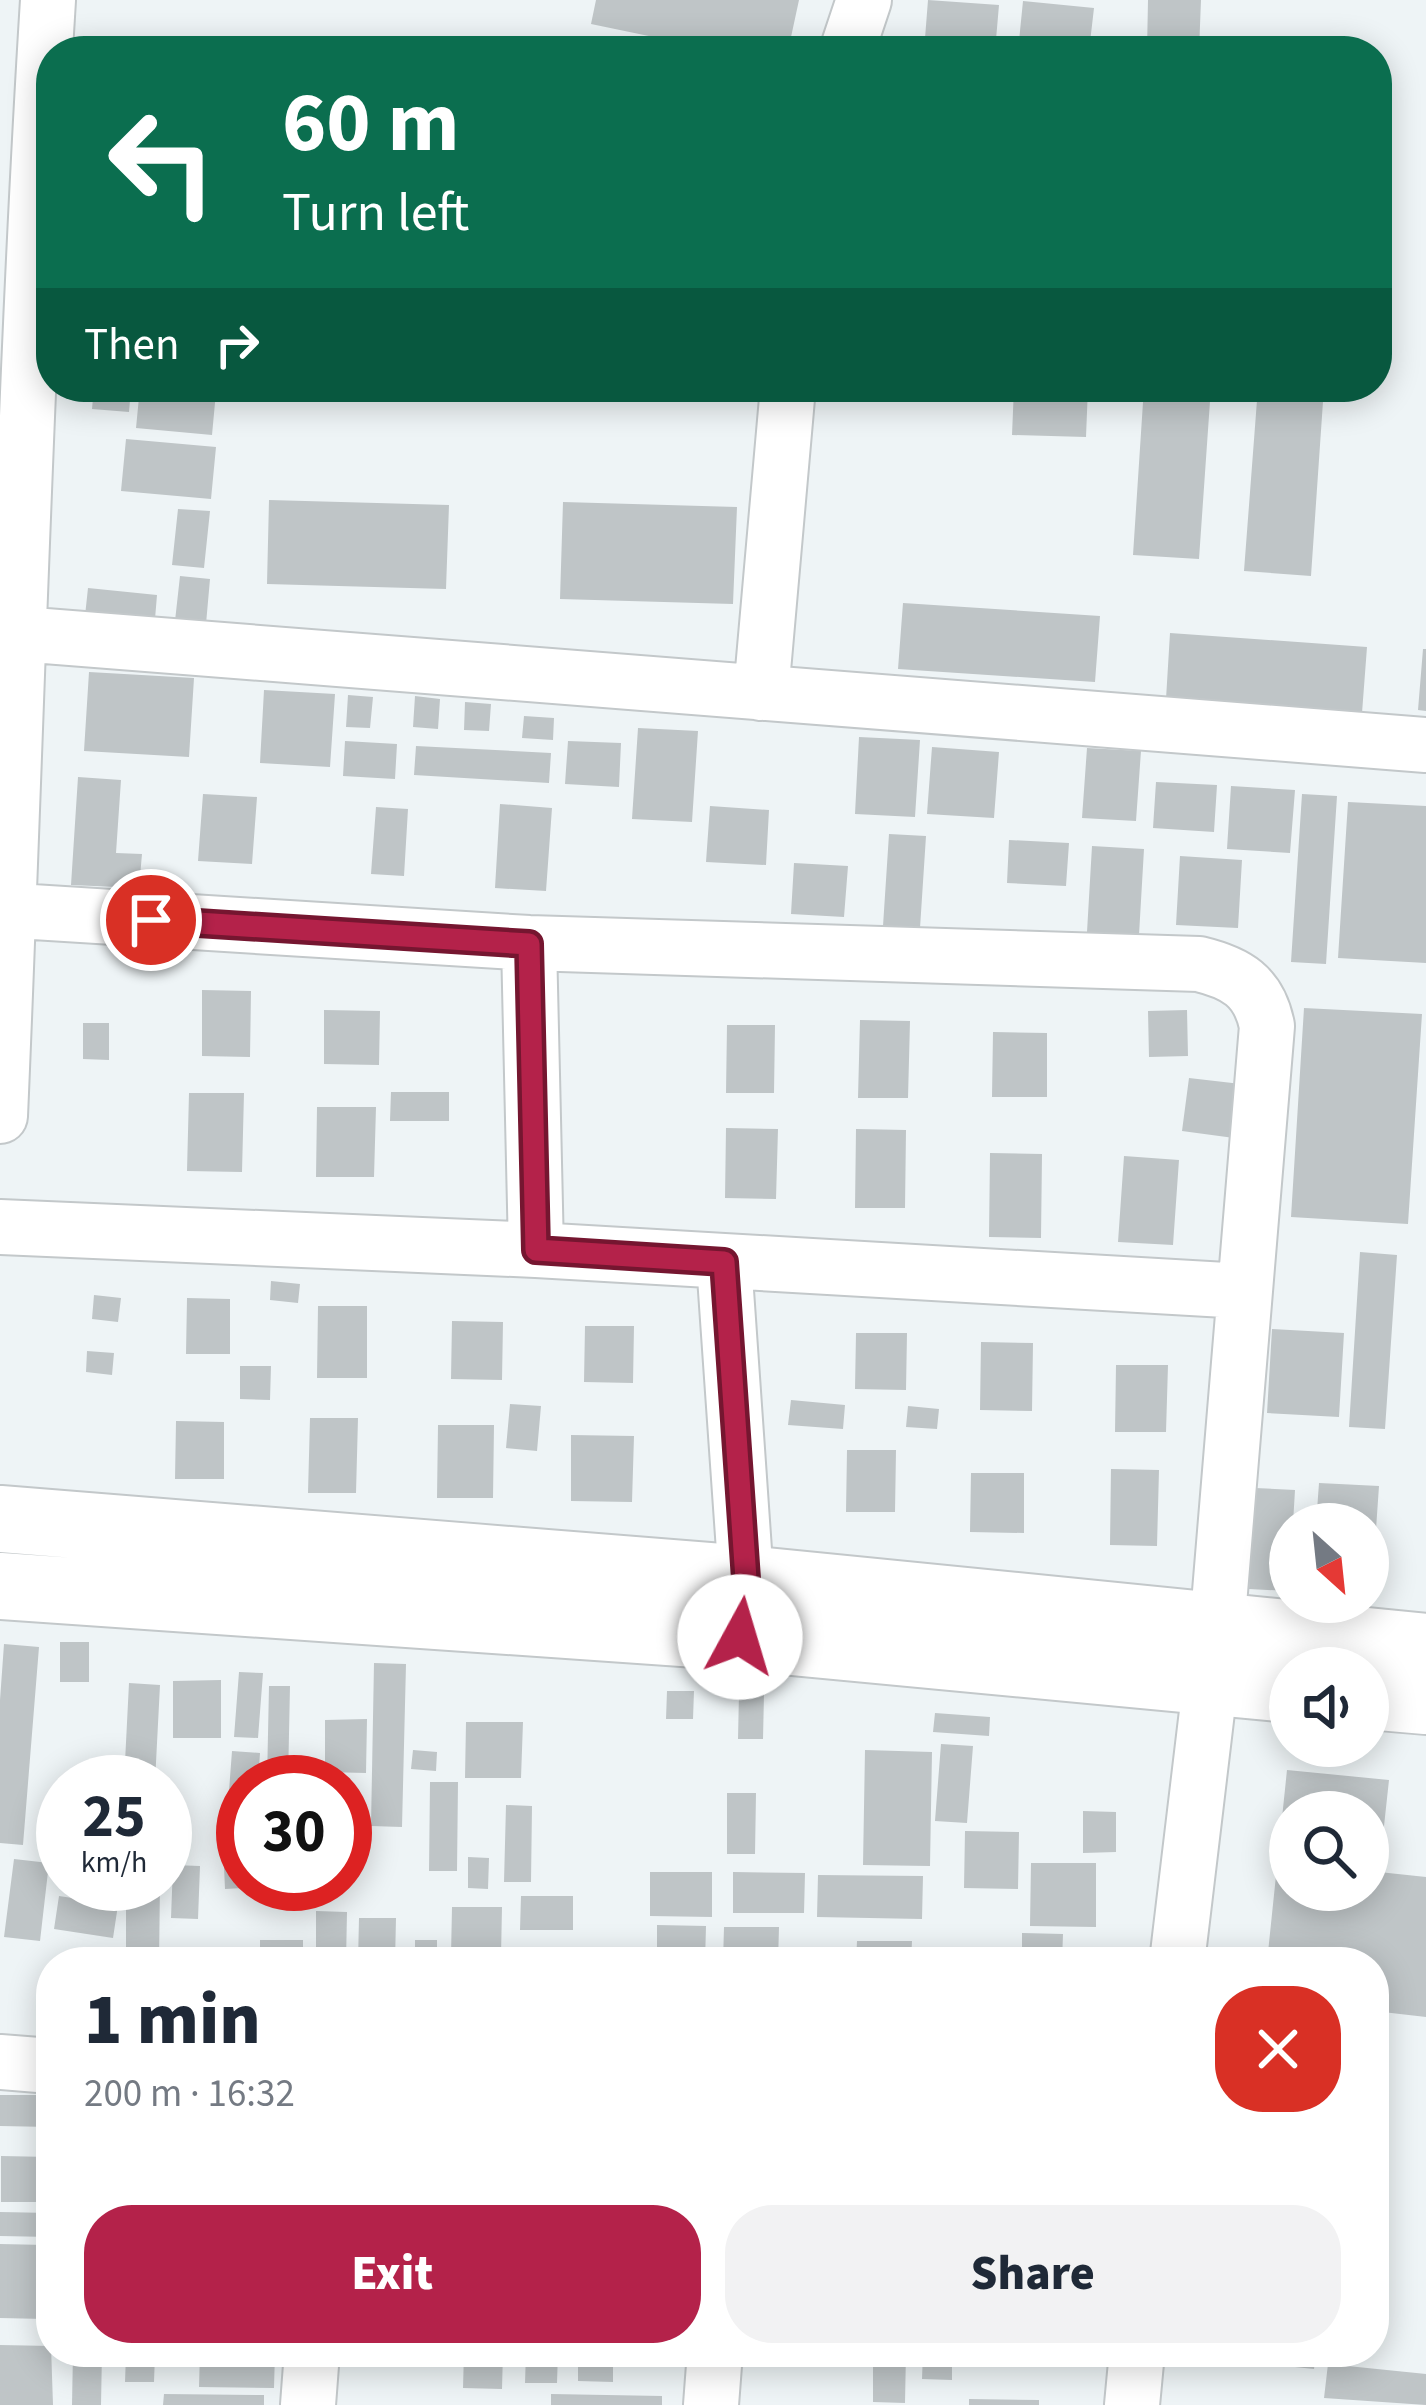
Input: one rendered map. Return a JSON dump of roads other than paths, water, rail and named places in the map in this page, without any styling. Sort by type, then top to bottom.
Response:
[{"type":"street","points":[[45,36],[47,0]]},
{"type":"street","points":[[852,36],[864,0]]},
{"type":"street","points":[[0,1116],[4,910],[20,634],[36,182]]},
{"type":"street","points":[[761,693],[787,402]]},
{"type":"street","points":[[20,634],[1426,746]]},
{"type":"street","points":[[4,910],[529,944],[1198,964],[1231,972],[1252,988],[1267,1026],[1214,1654],[1179,1947]]},
{"type":"street","points":[[529,944],[536,1250]]},
{"type":"street","points":[[0,1227],[536,1250],[1243,1291]]},
{"type":"street","points":[[724,1262],[743,1608]]},
{"type":"street","points":[[0,1519],[743,1608],[1214,1654],[1426,1646]]},
{"type":"street","points":[[0,1586],[743,1608]]},
{"type":"street","points":[[1214,1654],[1269,1679]]},
{"type":"street","points":[[1389,1698],[1426,1701]]},
{"type":"street","points":[[0,2062],[36,2065]]},
{"type":"street","points":[[308,2405],[311,2367]]},
{"type":"street","points":[[711,2405],[714,2367]]},
{"type":"street","points":[[1132,2405],[1136,2367]]}]
